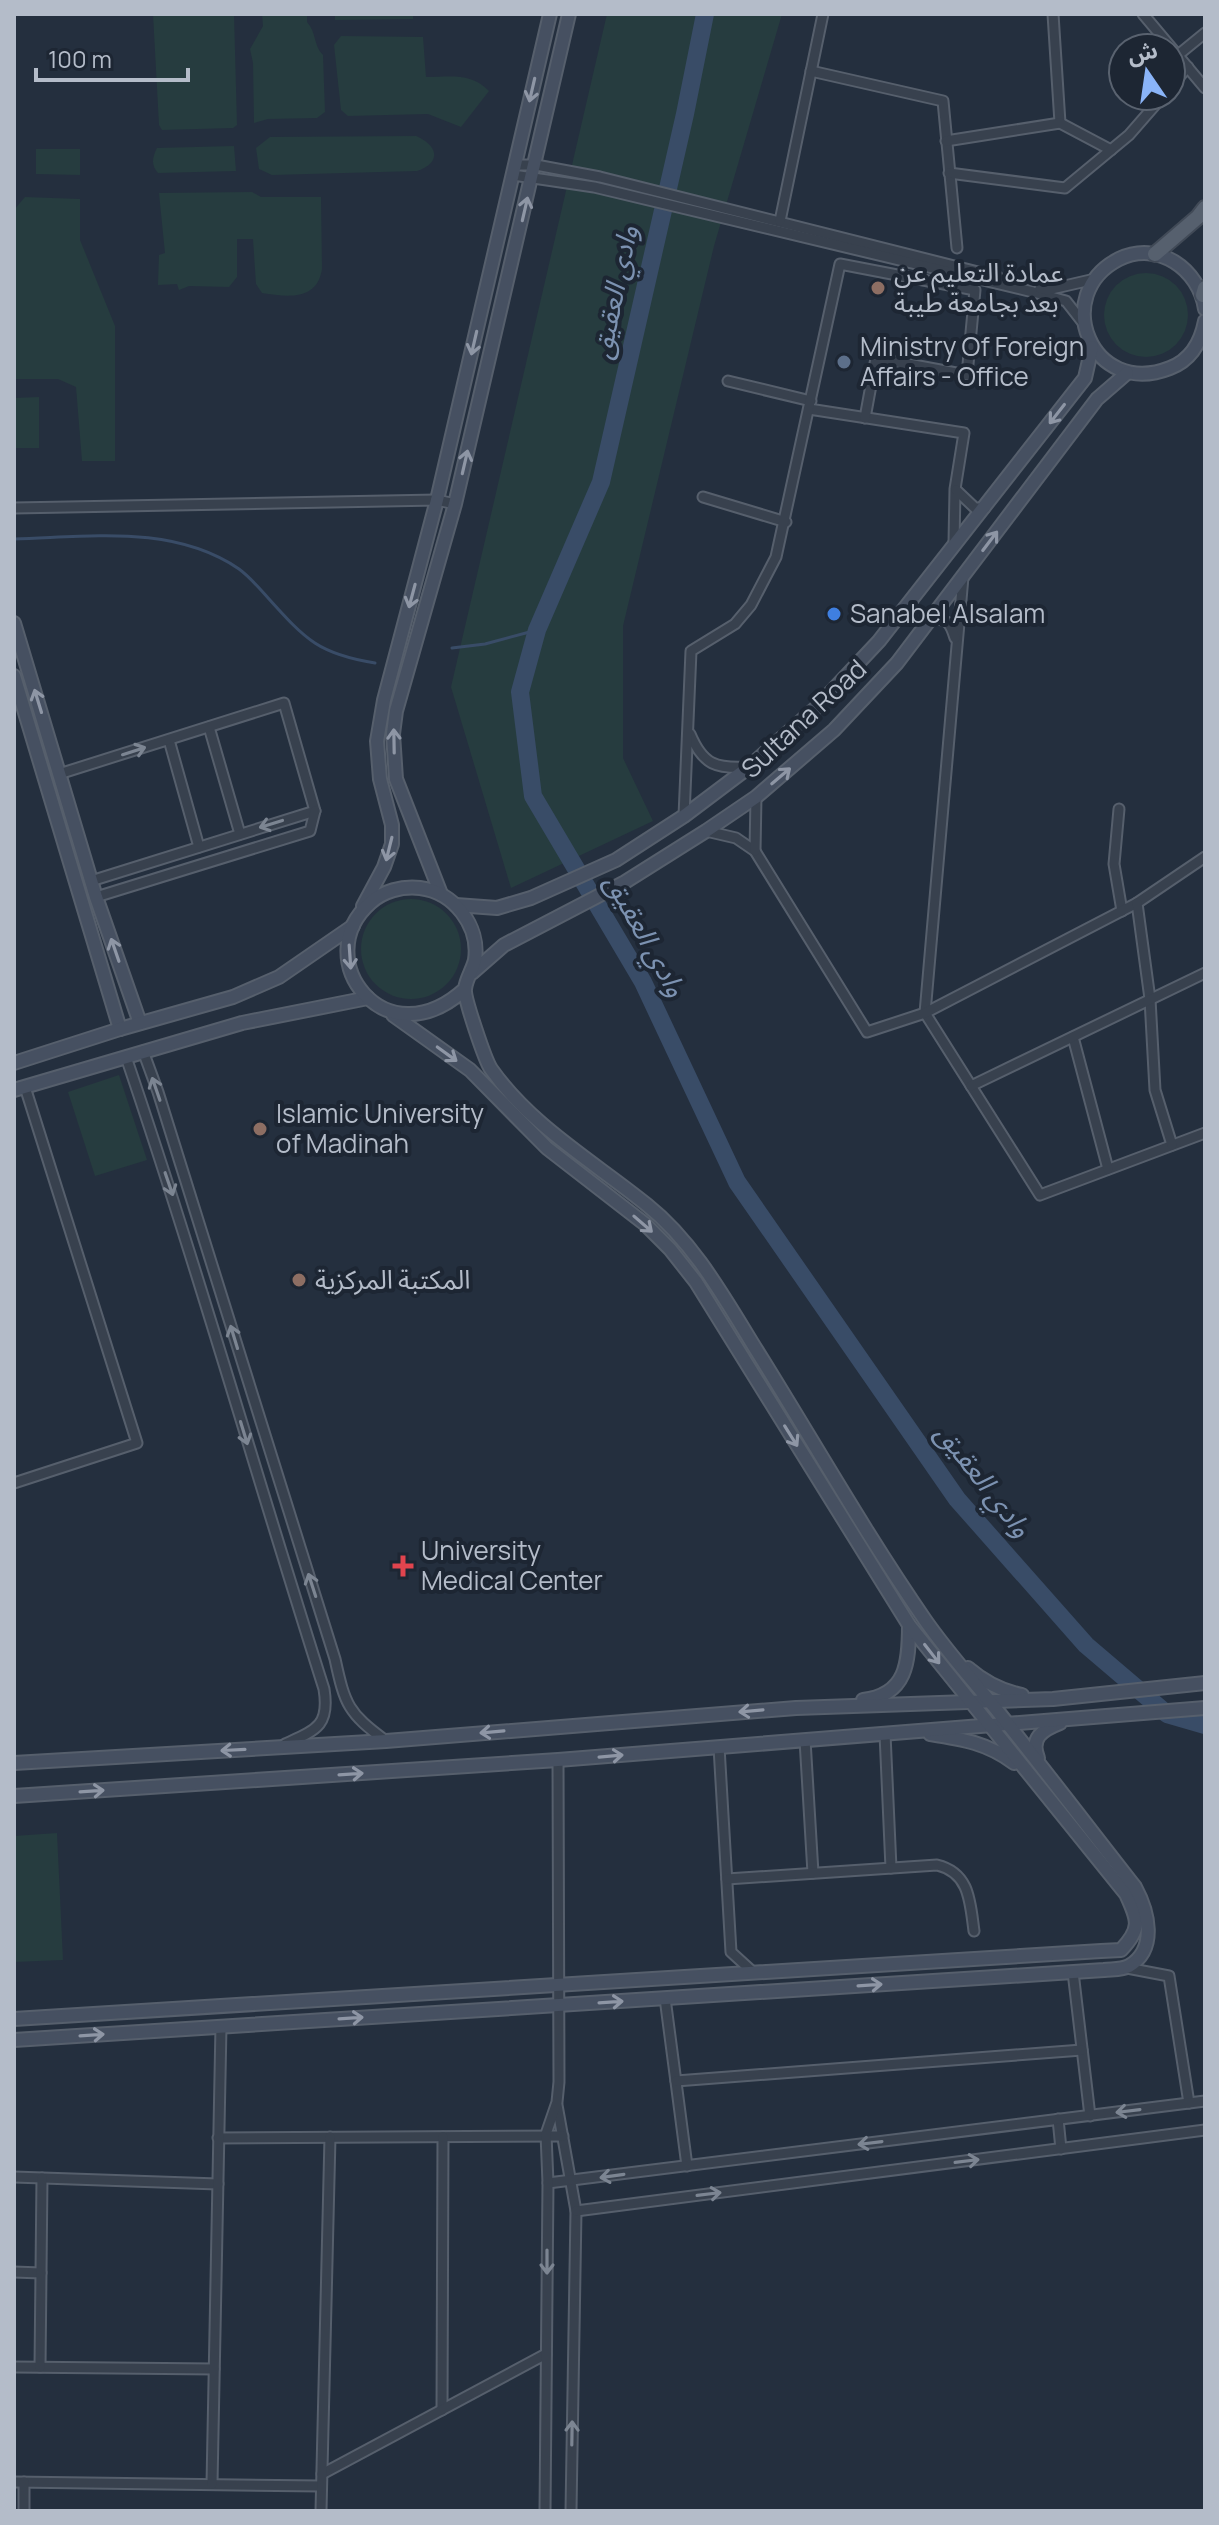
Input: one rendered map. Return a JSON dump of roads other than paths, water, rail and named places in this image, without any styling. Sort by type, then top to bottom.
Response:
[{"type":"main road","points":[[14,1063],[233,997],[279,977],[355,921],[371,902],[386,893],[404,888],[423,888],[441,894],[456,905],[467,919],[474,937],[476,955],[465,989],[432,1012],[412,1015],[393,1013],[368,998],[351,974],[347,954],[355,921],[384,867],[392,844],[392,825],[380,779],[377,741],[384,700],[437,500],[550,14]]},
{"type":"main road","points":[[441,894],[396,779],[393,734],[396,711],[455,504],[569,14]]},
{"type":"main road","points":[[1155,254],[1205,208]]},
{"type":"main road","points":[[1204,297],[1192,276],[1176,262],[1155,254],[1138,254],[1121,258],[1107,266],[1095,279],[1085,301],[1084,325],[1092,347],[1106,362],[1127,373],[1152,375],[1180,364],[1193,352],[1202,336],[1205,321]]},
{"type":"main road","name":"Sultana Road","points":[[456,905],[497,908],[531,898],[616,860],[684,816],[749,767],[817,707],[879,641],[1085,378],[1092,347]]},
{"type":"main road","name":"Sultana Road","points":[[472,973],[504,945],[625,882],[706,831],[756,797],[834,730],[897,663],[1097,399],[1127,373]]},
{"type":"main road","points":[[14,623],[96,897],[140,1023]]},
{"type":"main road","points":[[14,676],[120,1029]]},
{"type":"main road","points":[[14,2019],[1121,1950],[1135,1936],[1136,1917],[1126,1894],[1040,1776],[1006,1722],[924,1618],[709,1274],[655,1212],[553,1134],[490,1068],[481,1049],[465,989]]},
{"type":"main road","points":[[20,1088],[256,1020],[368,998]]},
{"type":"main road","points":[[14,2040],[1127,1968],[1143,1954],[1148,1939],[1143,1902],[1135,1887],[1040,1776],[986,1724],[909,1625],[696,1282],[670,1249],[645,1224],[547,1148],[470,1070],[384,1008]]},
{"type":"main road","points":[[82,1042],[89,1068]]},
{"type":"main road","points":[[14,1763],[386,1741],[796,1708],[872,1699],[885,1694],[903,1676],[909,1651],[909,1625]]},
{"type":"main road","points":[[943,1644],[991,1684],[1008,1692],[1053,1699]]},
{"type":"main road","points":[[796,1708],[1053,1699],[1205,1683]]},
{"type":"main road","points":[[14,1796],[558,1760],[1205,1708]]},
{"type":"main road","points":[[1040,1776],[1035,1741],[1043,1730],[1066,1720]]},
{"type":"main road","points":[[912,1731],[989,1747],[1040,1776]]},
{"type":"street","points":[[780,221],[823,14]]},
{"type":"street","points":[[1053,14],[1060,123]]},
{"type":"street","points":[[1143,14],[1158,32]]},
{"type":"street","points":[[1187,48],[1205,33]]},
{"type":"street","points":[[1188,67],[1205,88]]},
{"type":"street","points":[[811,71],[943,101],[957,248]]},
{"type":"street","points":[[949,173],[1065,188],[1129,135],[1149,112]]},
{"type":"street","points":[[946,141],[1060,123],[1111,150]]},
{"type":"street","points":[[514,170],[600,177],[744,218],[1066,301],[1084,325]]},
{"type":"street","points":[[534,171],[594,187],[744,218],[780,221],[1047,290],[1095,279]]},
{"type":"street","points":[[684,816],[691,651],[735,624],[751,605],[776,557],[840,264],[975,290],[967,375],[876,358],[865,418]]},
{"type":"street","points":[[728,381],[865,418],[964,433],[955,489],[954,545]]},
{"type":"street","points":[[955,489],[963,500],[975,508],[985,508]]},
{"type":"street","points":[[703,497],[786,522]]},
{"type":"street","points":[[14,508],[437,500],[455,504]]},
{"type":"street","points":[[963,577],[925,1013],[1040,1195],[1205,1133]]},
{"type":"street","points":[[931,619],[945,619],[951,623],[957,642]]},
{"type":"street","points":[[59,774],[284,703],[315,811],[310,831],[96,897]]},
{"type":"street","points":[[209,727],[240,834]]},
{"type":"street","points":[[688,729],[703,758],[714,765],[749,767]]},
{"type":"street","points":[[169,740],[199,847]]},
{"type":"street","points":[[755,851],[756,797]]},
{"type":"street","points":[[1119,809],[1114,864],[1122,911]]},
{"type":"street","points":[[91,881],[315,811]]},
{"type":"street","points":[[706,831],[736,838],[755,851],[867,1032],[925,1013],[1137,903],[1205,857]]},
{"type":"street","points":[[1137,903],[1150,999],[1155,1090],[1172,1145]]},
{"type":"street","points":[[971,1086],[1205,973]]},
{"type":"street","points":[[1073,1037],[1108,1169]]},
{"type":"street","points":[[143,1051],[350,1710],[386,1741]]},
{"type":"street","points":[[126,1057],[181,1217],[327,1708],[321,1724],[278,1747]]},
{"type":"street","points":[[14,1483],[137,1443],[20,1088]]},
{"type":"street","points":[[316,1663],[335,1659]]},
{"type":"street","points":[[885,1734],[891,1868]]},
{"type":"street","points":[[805,1740],[813,1873]]},
{"type":"street","points":[[719,1747],[731,1952],[754,1973]]},
{"type":"street","points":[[545,2511],[546,2134],[557,2102],[559,2082],[558,1760]]},
{"type":"street","points":[[727,1879],[937,1865],[949,1867],[959,1874],[966,1885],[974,1931]]},
{"type":"street","points":[[1127,1968],[1169,1976],[1189,2103]]},
{"type":"street","points":[[1073,1972],[1090,2116]]},
{"type":"street","points":[[665,1998],[687,2166]]},
{"type":"street","points":[[212,2484],[221,2026]]},
{"type":"street","points":[[676,2081],[1082,2050]]},
{"type":"street","points":[[548,2183],[1205,2101]]},
{"type":"street","points":[[557,2102],[576,2211],[571,2511]]},
{"type":"street","points":[[1058,2119],[1061,2149]]},
{"type":"street","points":[[576,2211],[1205,2130]]},
{"type":"street","points":[[218,2138],[563,2136]]},
{"type":"street","points":[[321,2511],[330,2137]]},
{"type":"street","points":[[442,2410],[443,2137]]},
{"type":"street","points":[[14,2177],[218,2184]]},
{"type":"street","points":[[40,2367],[42,2178]]},
{"type":"street","points":[[14,2272],[41,2273]]},
{"type":"street","points":[[322,2474],[546,2354]]},
{"type":"street","points":[[14,2367],[214,2369]]},
{"type":"street","points":[[24,2511],[19,2482],[321,2486]]},
{"type":"waterway","name":"وادي العقيق","points":[[705,14],[601,482],[537,630],[520,692],[533,796],[643,982],[737,1182],[957,1499],[1086,1645],[1167,1714],[1205,1725]]},
{"type":"waterway","points":[[14,539],[130,536],[187,545],[239,569],[293,625],[315,643],[340,655],[375,663]]},
{"type":"waterway","points":[[452,648],[485,644],[537,630]]},
{"type":"place","name":"عمادة التعليم عن بعد بجامعة طيبة","points":[[878,288]]},
{"type":"place","name":"Ministry Of Foreign Affairs - Office","points":[[844,362]]},
{"type":"place","name":"Sanabel Alsalam","points":[[834,614]]},
{"type":"place","name":"Islamic University of Madinah","points":[[260,1129]]},
{"type":"place","name":"المكتبة المركزية","points":[[299,1280]]},
{"type":"place","name":"University Medical Center","points":[[403,1566]]}]
